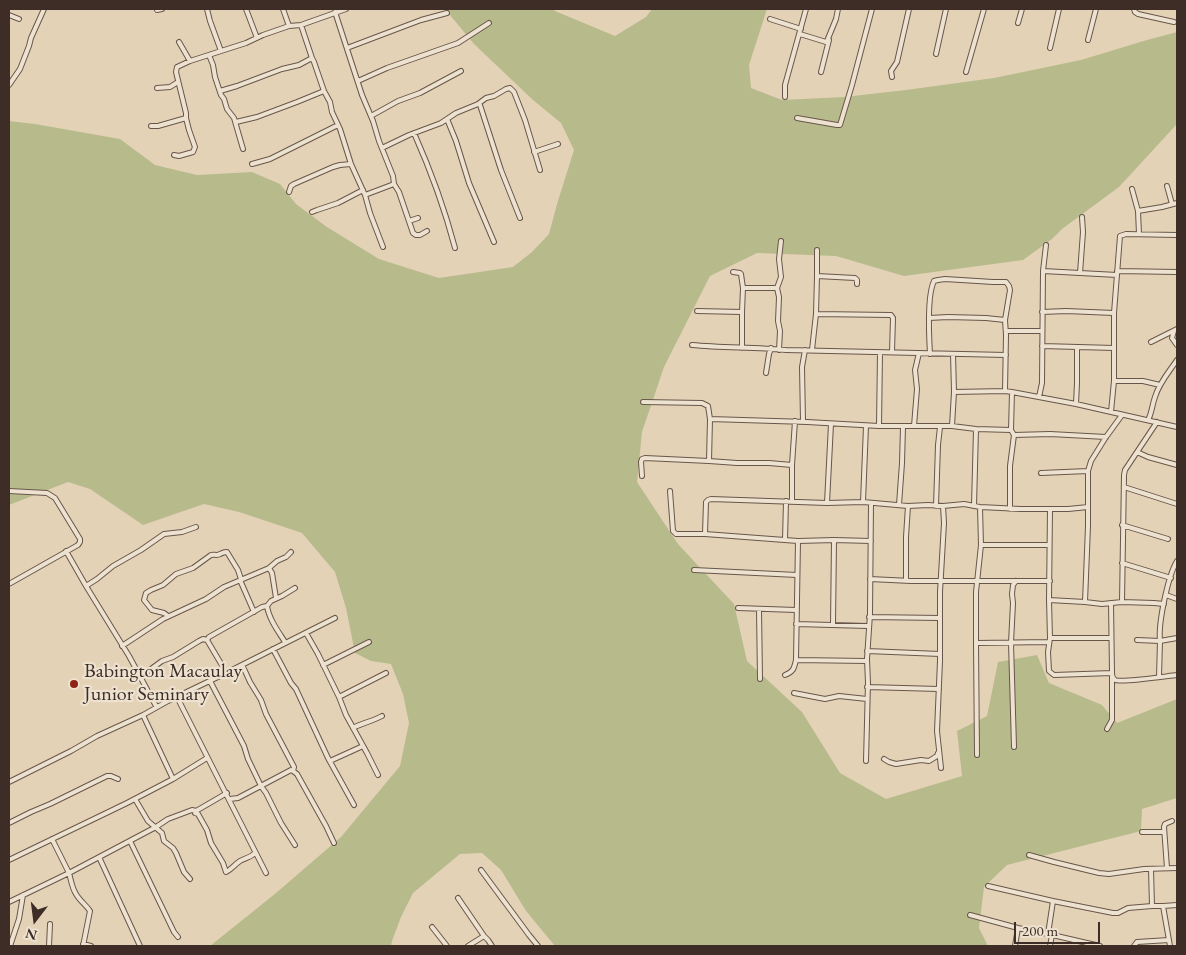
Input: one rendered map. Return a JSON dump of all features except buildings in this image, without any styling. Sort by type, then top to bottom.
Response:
[{"type":"street","points":[[9,85],[20,69],[44,9]]},
{"type":"street","points":[[207,9],[221,51]]},
{"type":"street","points":[[246,9],[257,38]]},
{"type":"street","points":[[284,9],[290,26]]},
{"type":"street","points":[[174,155],[181,156],[193,152],[195,149],[188,130],[176,68],[181,64],[290,26],[301,25],[346,9]]},
{"type":"street","points":[[785,97],[786,85],[806,9]]},
{"type":"street","points":[[821,72],[838,9]]},
{"type":"street","points":[[797,118],[840,125],[872,9]]},
{"type":"street","points":[[892,77],[891,71],[896,62],[909,9]]},
{"type":"street","points":[[936,54],[946,9]]},
{"type":"street","points":[[966,72],[984,9]]},
{"type":"street","points":[[1018,22],[1022,9]]},
{"type":"street","points":[[1050,48],[1059,9]]},
{"type":"street","points":[[1088,40],[1096,9]]},
{"type":"street","points":[[1134,9],[1138,14],[1174,22]]},
{"type":"street","points":[[334,12],[362,95],[414,235],[427,231]]},
{"type":"street","points":[[347,48],[421,20],[447,13]]},
{"type":"street","points":[[9,15],[18,19]]},
{"type":"street","points":[[770,19],[826,42],[830,37]]},
{"type":"street","points":[[358,81],[403,60],[458,43],[489,23]]},
{"type":"street","points":[[301,25],[383,248]]},
{"type":"street","points":[[179,42],[190,61]]},
{"type":"street","points":[[209,55],[214,65],[215,77],[221,95],[224,98],[227,109],[236,122],[243,149]]},
{"type":"street","points":[[220,91],[282,69],[299,65],[312,58]]},
{"type":"street","points":[[371,116],[398,101],[420,93],[461,72]]},
{"type":"street","points":[[157,88],[170,87],[178,82]]},
{"type":"street","points":[[382,148],[441,123],[508,88],[512,89],[525,120],[540,170]]},
{"type":"street","points":[[236,122],[324,91]]},
{"type":"street","points":[[478,104],[520,218]]},
{"type":"street","points":[[151,126],[158,126],[186,118]]},
{"type":"street","points":[[447,119],[469,183],[494,242]]},
{"type":"street","points":[[252,164],[270,159],[338,125]]},
{"type":"street","points":[[414,133],[424,155],[455,248]]},
{"type":"street","points":[[534,152],[558,144]]},
{"type":"street","points":[[289,192],[294,184],[332,167],[351,164]]},
{"type":"street","points":[[365,195],[394,184]]},
{"type":"street","points":[[1167,186],[1172,204]]},
{"type":"street","points":[[1132,189],[1138,211],[1139,234]]},
{"type":"street","points":[[312,212],[338,203],[363,190]]},
{"type":"street","points":[[1138,211],[1162,208],[1177,203]]},
{"type":"street","points":[[1080,273],[1083,232],[1082,217]]},
{"type":"street","points":[[409,221],[418,218]]},
{"type":"street","points":[[1111,412],[1114,381],[1114,313],[1120,236],[1126,234],[1177,235]]},
{"type":"street","points":[[780,350],[779,297],[777,288],[780,277],[779,258],[781,241]]},
{"type":"street","points":[[1040,397],[1042,383],[1043,271],[1046,245]]},
{"type":"street","points":[[812,350],[816,314],[817,250]]},
{"type":"street","points":[[1043,271],[1080,273],[1177,272]]},
{"type":"street","points":[[733,272],[741,274],[743,288],[742,348]]},
{"type":"street","points":[[816,276],[857,278],[857,284]]},
{"type":"street","points":[[930,354],[930,292],[934,281],[966,280],[1003,281],[1008,283],[1009,297],[1005,320],[1005,391]]},
{"type":"street","points":[[743,288],[777,288]]},
{"type":"street","points":[[697,311],[742,312]]},
{"type":"street","points":[[1042,312],[1114,313]]},
{"type":"street","points":[[816,314],[891,314],[894,318],[892,352]]},
{"type":"street","points":[[929,318],[1005,320]]},
{"type":"street","points":[[1151,342],[1176,330]]},
{"type":"street","points":[[1176,330],[1172,338],[1177,345]]},
{"type":"street","points":[[1006,331],[1042,331]]},
{"type":"street","points":[[692,345],[780,350],[1006,355]]},
{"type":"street","points":[[1042,346],[1114,348]]},
{"type":"street","points":[[766,373],[768,354],[771,348]]},
{"type":"street","points":[[1076,404],[1078,383],[1077,348]]},
{"type":"street","points":[[803,422],[802,375],[805,350]]},
{"type":"street","points":[[880,353],[880,426]]},
{"type":"street","points":[[914,426],[917,388],[915,370],[919,353]]},
{"type":"street","points":[[952,426],[954,392],[953,354]]},
{"type":"street","points":[[1148,420],[1160,385],[1177,360]]},
{"type":"street","points":[[1114,381],[1143,381],[1160,385]]},
{"type":"street","points":[[954,392],[1012,392],[1177,426]]},
{"type":"street","points":[[1010,509],[1012,392]]},
{"type":"street","points":[[643,402],[702,403],[708,406],[710,419],[709,460]]},
{"type":"street","points":[[1085,602],[1088,471],[1091,461],[1122,415]]},
{"type":"street","points":[[710,419],[795,421],[866,426],[952,426],[1012,432],[1106,437]]},
{"type":"street","points":[[792,502],[795,421]]},
{"type":"street","points":[[1122,602],[1124,475],[1125,470],[1157,422]]},
{"type":"street","points":[[827,503],[831,424]]},
{"type":"street","points":[[864,502],[866,426]]},
{"type":"street","points":[[899,505],[903,427]]},
{"type":"street","points":[[936,506],[940,427]]},
{"type":"street","points":[[974,506],[976,429]]},
{"type":"street","points":[[1137,452],[1177,465]]},
{"type":"street","points":[[642,476],[641,462],[645,458],[792,465]]},
{"type":"street","points":[[1040,473],[1088,471]]},
{"type":"street","points":[[1124,486],[1177,504]]},
{"type":"street","points":[[9,491],[47,493],[55,498],[80,539],[78,545],[9,584]]},
{"type":"street","points":[[670,491],[673,531],[676,534],[705,534],[785,540],[871,541]]},
{"type":"street","points":[[705,534],[706,502],[708,500],[864,502],[908,506],[964,504],[1010,509],[1088,507]]},
{"type":"street","points":[[785,540],[786,502]]},
{"type":"street","points":[[866,761],[871,503]]},
{"type":"street","points":[[906,580],[908,506]]},
{"type":"street","points":[[941,768],[937,731],[943,506]]},
{"type":"street","points":[[977,755],[976,619],[977,581],[981,545],[980,507]]},
{"type":"street","points":[[1050,509],[1049,671],[1054,675],[1112,675]]},
{"type":"street","points":[[1122,525],[1168,539]]},
{"type":"street","points":[[86,586],[113,566],[164,534],[182,532],[196,527]]},
{"type":"street","points":[[785,675],[793,671],[796,660],[798,540]]},
{"type":"street","points":[[833,625],[834,540]]},
{"type":"street","points":[[981,545],[1049,545]]},
{"type":"street","points":[[66,551],[156,706]]},
{"type":"street","points":[[168,616],[152,610],[144,600],[146,593],[163,585],[176,574],[193,568],[211,555],[218,555],[224,552],[227,552],[238,570],[254,612]]},
{"type":"street","points":[[122,646],[168,616],[206,599],[224,587],[269,568],[292,552]]},
{"type":"street","points":[[1159,677],[1159,635],[1166,595],[1177,561]]},
{"type":"street","points":[[1122,563],[1171,578]]},
{"type":"street","points":[[269,568],[272,574],[276,598]]},
{"type":"street","points":[[694,570],[797,575]]},
{"type":"street","points":[[870,579],[1050,581]]},
{"type":"street","points":[[1014,747],[1011,642],[1012,589],[1016,581]]},
{"type":"street","points":[[140,677],[162,661],[199,641],[207,640],[209,637],[267,606],[271,601],[295,588]]},
{"type":"street","points":[[1166,595],[1177,599]]},
{"type":"street","points":[[1049,600],[1102,604],[1122,602],[1164,604]]},
{"type":"street","points":[[1107,729],[1112,720],[1112,603]]},
{"type":"street","points":[[267,606],[285,642]]},
{"type":"street","points":[[738,608],[796,610]]},
{"type":"street","points":[[759,609],[760,679]]},
{"type":"street","points":[[869,617],[940,618]]},
{"type":"street","points":[[9,782],[97,736],[143,715],[156,706],[225,674],[335,618]]},
{"type":"street","points":[[796,624],[868,626]]},
{"type":"street","points":[[306,633],[378,776]]},
{"type":"street","points":[[976,643],[1111,638]]},
{"type":"street","points":[[1136,640],[1160,641],[1177,638]]},
{"type":"street","points":[[207,640],[224,667],[225,674]]},
{"type":"street","points":[[323,665],[369,642]]},
{"type":"street","points":[[273,649],[296,689],[330,761],[354,805]]},
{"type":"street","points":[[867,652],[940,654]]},
{"type":"street","points":[[796,660],[867,661]]},
{"type":"street","points":[[242,665],[294,767],[294,771],[334,843]]},
{"type":"street","points":[[339,697],[386,673]]},
{"type":"street","points":[[1112,675],[1116,680],[1177,675]]},
{"type":"street","points":[[210,681],[244,746],[261,786],[294,845]]},
{"type":"street","points":[[867,687],[939,689]]},
{"type":"street","points":[[794,693],[825,699],[839,696],[867,698]]},
{"type":"street","points":[[177,697],[266,873]]},
{"type":"street","points":[[143,715],[172,779]]},
{"type":"street","points":[[353,728],[382,716]]},
{"type":"street","points":[[330,761],[363,746]]},
{"type":"street","points":[[884,759],[896,764],[921,760],[929,761],[937,756],[938,751]]},
{"type":"street","points":[[9,860],[135,799],[208,758]]},
{"type":"street","points":[[230,799],[235,799],[291,770],[294,771]]},
{"type":"street","points":[[9,823],[107,776],[118,779]]},
{"type":"street","points":[[9,902],[69,873],[168,819],[192,810],[196,811],[227,793]]},
{"type":"street","points":[[135,799],[144,816],[162,833],[164,841],[176,853],[184,872],[190,879]]},
{"type":"street","points":[[196,811],[195,813],[198,814],[207,830],[211,843],[226,872],[240,861],[250,858],[255,853]]},
{"type":"street","points":[[1167,868],[1164,824],[1172,821]]},
{"type":"street","points":[[1142,832],[1164,832]]},
{"type":"street","points":[[52,840],[69,873],[76,895],[90,912],[83,945],[91,946]]},
{"type":"street","points":[[130,840],[178,937]]},
{"type":"street","points":[[1029,855],[1104,874],[1177,868]]},
{"type":"street","points":[[99,857],[140,946]]},
{"type":"street","points":[[1151,869],[1152,906]]},
{"type":"street","points":[[481,870],[538,946]]},
{"type":"street","points":[[988,886],[1113,913],[1128,908],[1177,905]]},
{"type":"street","points":[[10,946],[19,919],[23,895]]},
{"type":"street","points":[[458,898],[492,946]]},
{"type":"street","points":[[1050,946],[1053,901]]},
{"type":"street","points":[[1163,906],[1170,946]]},
{"type":"street","points":[[970,915],[1018,928],[1100,946]]},
{"type":"street","points":[[49,946],[50,924]]},
{"type":"street","points":[[432,927],[447,946]]},
{"type":"street","points":[[1015,946],[1018,928]]},
{"type":"street","points":[[468,946],[484,936]]},
{"type":"street","points":[[1134,946],[1137,942],[1169,940]]},
{"type":"green space","points":[[445,9],[554,9],[615,36],[646,17],[652,9],[767,9],[749,65],[751,88],[782,100],[844,97],[994,78],[1081,60],[1177,32],[1177,124],[1119,187],[1062,229],[1052,239],[1023,260],[904,276],[836,256],[757,253],[710,276],[664,367],[642,432],[637,482],[678,544],[734,604],[747,661],[802,712],[840,773],[886,799],[962,776],[957,731],[987,716],[998,662],[1037,655],[1049,683],[1102,705],[1117,723],[1177,699],[1177,798],[1142,809],[1141,831],[1007,865],[984,887],[979,928],[988,946],[555,946],[526,911],[501,870],[482,853],[460,854],[413,893],[401,917],[391,946],[210,946],[341,837],[400,766],[409,723],[403,694],[391,664],[371,661],[355,653],[346,608],[335,572],[302,533],[239,512],[204,504],[143,525],[90,489],[68,482],[9,505],[9,121],[120,139],[155,165],[197,175],[252,172],[280,184],[296,204],[327,227],[379,259],[439,278],[513,267],[532,252],[549,234],[574,150],[561,123],[533,100],[474,44]]},
{"type":"place","name":"Babington Macaulay Junior Seminary","points":[[74,684]]}]
